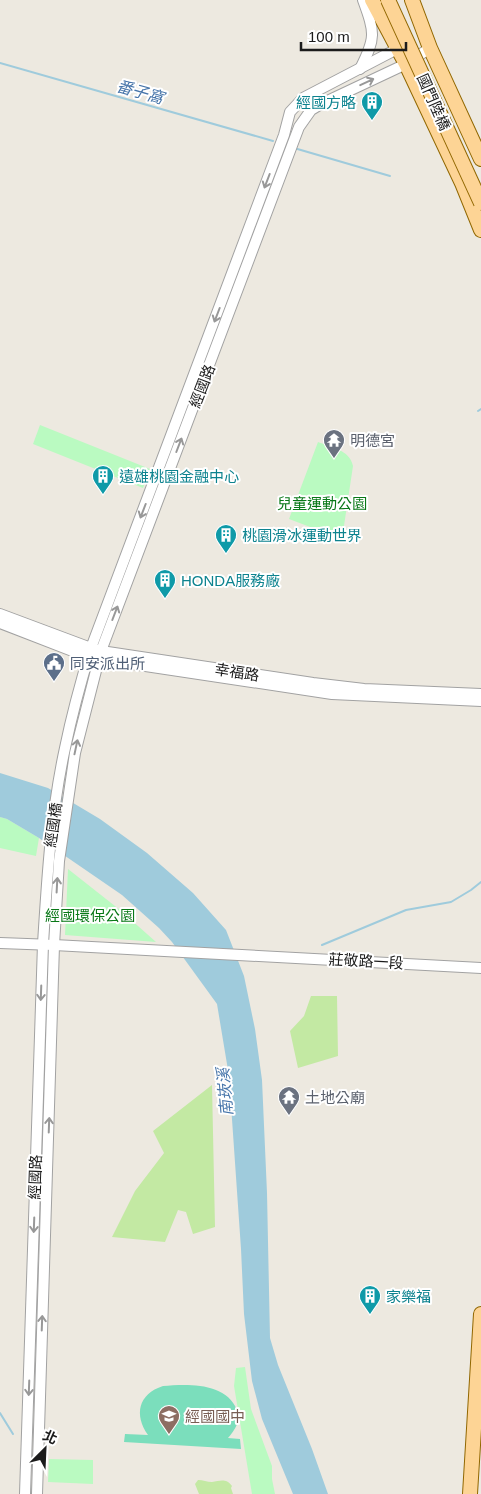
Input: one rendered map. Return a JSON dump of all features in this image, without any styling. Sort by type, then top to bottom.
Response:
[{"type":"main road","points":[[372,0],[406,64],[462,183],[481,230]]},
{"type":"main road","name":"國門陸橋","points":[[388,0],[481,204]]},
{"type":"main road","name":"國門陸橋","points":[[397,0],[481,182]]},
{"type":"main road","points":[[412,0],[430,48],[481,159]]},
{"type":"main road","points":[[470,1494],[481,1314]]},
{"type":"main road","points":[[479,1494],[481,1460]]},
{"type":"street","points":[[360,69],[370,51],[373,39],[370,20],[363,0]]},
{"type":"street","name":"經國路","points":[[68,796],[95,654],[299,127],[311,110],[406,64],[430,48]]},
{"type":"street","name":"經國路","points":[[58,790],[64,750],[95,654],[284,135],[290,112],[303,98],[397,49]]},
{"type":"street","name":"幸福路","points":[[0,614],[95,654],[364,689],[481,694]]},
{"type":"street","name":"幸福路","points":[[0,623],[95,654],[332,694],[481,701]]},
{"type":"street","name":"經國橋","points":[[53,860],[58,790]]},
{"type":"street","name":"經國橋","points":[[53,860],[68,796]]},
{"type":"street","name":"經國路","points":[[26,1494],[43,944],[53,860]]},
{"type":"street","name":"經國路","points":[[37,1494],[54,945],[53,860]]},
{"type":"street","points":[[0,943],[54,945]]},
{"type":"street","name":"莊敬路一段","points":[[54,945],[481,968]]},
{"type":"green space","points":[[40,425],[150,469],[143,488],[33,444]]},
{"type":"green space","name":"兒童運動公園","points":[[318,442],[344,453],[348,456],[353,466],[342,539],[289,519]]},
{"type":"green space","points":[[0,817],[7,819],[39,838],[36,856],[0,848]]},
{"type":"green space","name":"經國環保公園","points":[[68,869],[120,910],[156,942],[65,935]]},
{"type":"green space","points":[[311,996],[337,996],[338,1056],[298,1068],[290,1031],[304,1016]]},
{"type":"green space","points":[[212,1085],[215,1227],[193,1234],[186,1212],[178,1210],[165,1242],[112,1237],[135,1191],[164,1153],[153,1131]]},
{"type":"green space","points":[[245,1367],[251,1409],[272,1466],[275,1494],[252,1494],[234,1386],[236,1368]]},
{"type":"green space","points":[[194,1385],[224,1394],[232,1401],[238,1414],[237,1425],[228,1438],[240,1439],[241,1449],[124,1442],[125,1434],[148,1435],[141,1420],[141,1406],[148,1394],[163,1386]]},
{"type":"green space","points":[[49,1459],[93,1460],[93,1484],[48,1482]]},
{"type":"green space","points":[[198,1480],[227,1482],[232,1486],[233,1494],[199,1494],[195,1484]]},
{"type":"water","points":[[0,773],[48,788],[100,819],[147,853],[193,893],[226,930],[244,976],[255,1029],[262,1080],[270,1338],[278,1365],[328,1494],[293,1494],[262,1419],[252,1381],[244,1314],[229,1076],[217,1004],[172,942],[122,895],[39,838],[7,819],[0,817]]},
{"type":"waterway","name":"番子窩","points":[[0,63],[273,141]]},
{"type":"waterway","name":"番子窩","points":[[294,148],[390,176]]},
{"type":"waterway","points":[[322,945],[406,910],[451,902],[481,882]]},
{"type":"waterway","points":[[0,1413],[13,1434]]},
{"type":"place","name":"經國方略","points":[[372,121]]},
{"type":"place","name":"明德宮","points":[[334,459]]},
{"type":"place","name":"遠雄桃園金融中心","points":[[103,495]]},
{"type":"place","name":"桃園滑冰運動世界","points":[[226,554]]},
{"type":"place","name":"HONDA服務廠","points":[[165,599]]},
{"type":"place","name":"同安派出所","points":[[54,682]]},
{"type":"place","name":"土地公廟","points":[[289,1116]]},
{"type":"place","name":"家樂福","points":[[370,1315]]},
{"type":"place","name":"經國國中","points":[[169,1435]]},
{"type":"water label","name":"南崁溪","points":[[225,1092]]}]
